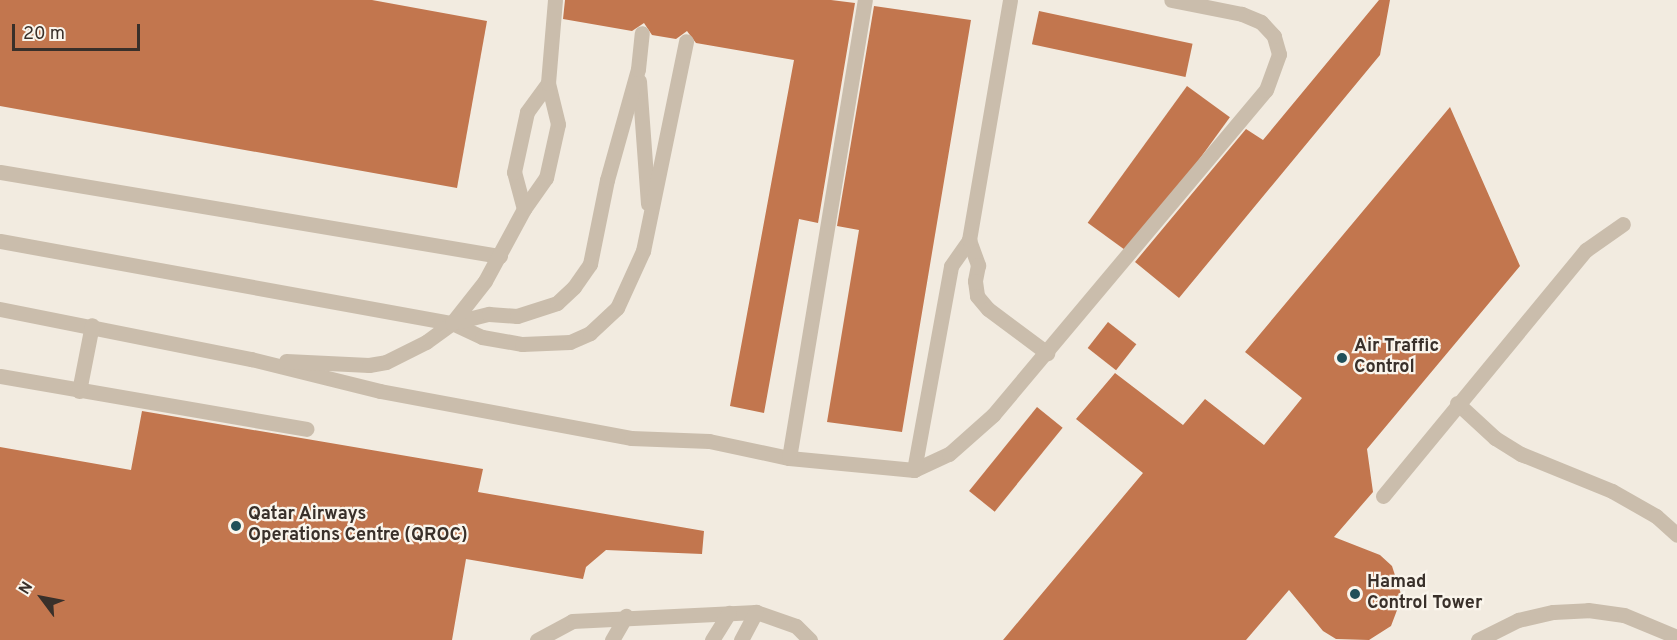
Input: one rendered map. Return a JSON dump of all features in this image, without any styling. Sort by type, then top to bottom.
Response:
[{"type":"lane","points":[[251,359],[369,365],[386,362],[426,342],[452,323],[500,256],[524,209],[546,178],[558,124],[548,83],[555,0]]},
{"type":"lane","points":[[789,458],[865,0]]},
{"type":"lane","points":[[914,470],[951,266],[969,240],[1010,0]]},
{"type":"lane","points":[[0,309],[92,325],[251,359],[380,391],[631,438],[709,441],[789,458],[914,470],[950,454],[972,438],[1266,90],[1274,74],[1279,54],[1274,36],[1261,22],[1242,14],[1171,0]]},
{"type":"lane","points":[[452,323],[489,314],[517,316],[557,303],[574,287],[590,264],[597,243],[607,180],[638,69],[642,33]]},
{"type":"lane","points":[[0,241],[452,323],[482,337],[522,345],[570,342],[591,333],[617,308],[643,251],[686,41]]},
{"type":"lane","points":[[638,69],[649,222]]},
{"type":"lane","points":[[524,209],[514,172],[527,112],[548,83]]},
{"type":"lane","points":[[0,172],[500,256]]},
{"type":"lane","points":[[1383,496],[1457,403],[1586,249],[1623,224]]},
{"type":"lane","points":[[969,240],[978,265],[975,281],[977,296],[988,309],[1047,352]]},
{"type":"lane","points":[[79,391],[92,325]]},
{"type":"lane","points":[[0,376],[306,429]]},
{"type":"lane","points":[[1457,403],[1512,449],[1612,491],[1656,516],[1677,535]]},
{"type":"lane","points":[[1478,640],[1518,620],[1553,612],[1588,610],[1624,615],[1677,637]]},
{"type":"lane","points":[[741,640],[756,612]]},
{"type":"lane","points":[[537,640],[572,621],[626,616],[756,612],[796,626],[810,640]]},
{"type":"lane","points":[[712,640],[729,613]]},
{"type":"lane","points":[[612,640],[626,616]]},
{"type":"building","points":[[0,0],[372,0],[487,21],[457,188],[0,106]]},
{"type":"building","points":[[565,0],[831,0],[855,3],[818,223],[799,219],[764,413],[730,406],[794,60],[696,43],[687,31],[676,39],[652,35],[644,23],[632,31],[563,19]]},
{"type":"building","points":[[1379,0],[1390,0],[1380,55],[1179,298],[1135,262],[1246,129],[1263,140]]},
{"type":"building","points":[[874,6],[971,20],[902,432],[827,422],[859,230],[837,226]]},
{"type":"building","points":[[1039,11],[1193,44],[1186,77],[1032,44]]},
{"type":"building","points":[[1187,86],[1230,117],[1131,254],[1088,223]]},
{"type":"building","name":"Air Traffic Control","points":[[1450,107],[1520,266],[1367,449],[1373,492],[1334,537],[1380,555],[1392,566],[1402,597],[1391,626],[1369,640],[1336,639],[1323,631],[1289,590],[1246,640],[1003,640],[1143,473],[1076,419],[1115,373],[1183,425],[1205,399],[1264,445],[1302,398],[1245,352]]},
{"type":"building","points":[[1108,322],[1136,344],[1116,370],[1088,348]]},
{"type":"building","points":[[1037,407],[1063,428],[995,512],[969,491]]},
{"type":"building","name":"Qatar Airways Operations Centre (QROC)","points":[[142,411],[483,469],[478,492],[704,531],[702,554],[606,550],[586,567],[583,579],[466,559],[452,640],[0,640],[0,447],[131,470]]},
{"type":"place","name":"Air Traffic Control","points":[[1342,358]]},
{"type":"place","name":"Qatar Airways Operations Centre (QROC)","points":[[236,526]]},
{"type":"place","name":"Hamad Control Tower","points":[[1355,594]]}]
